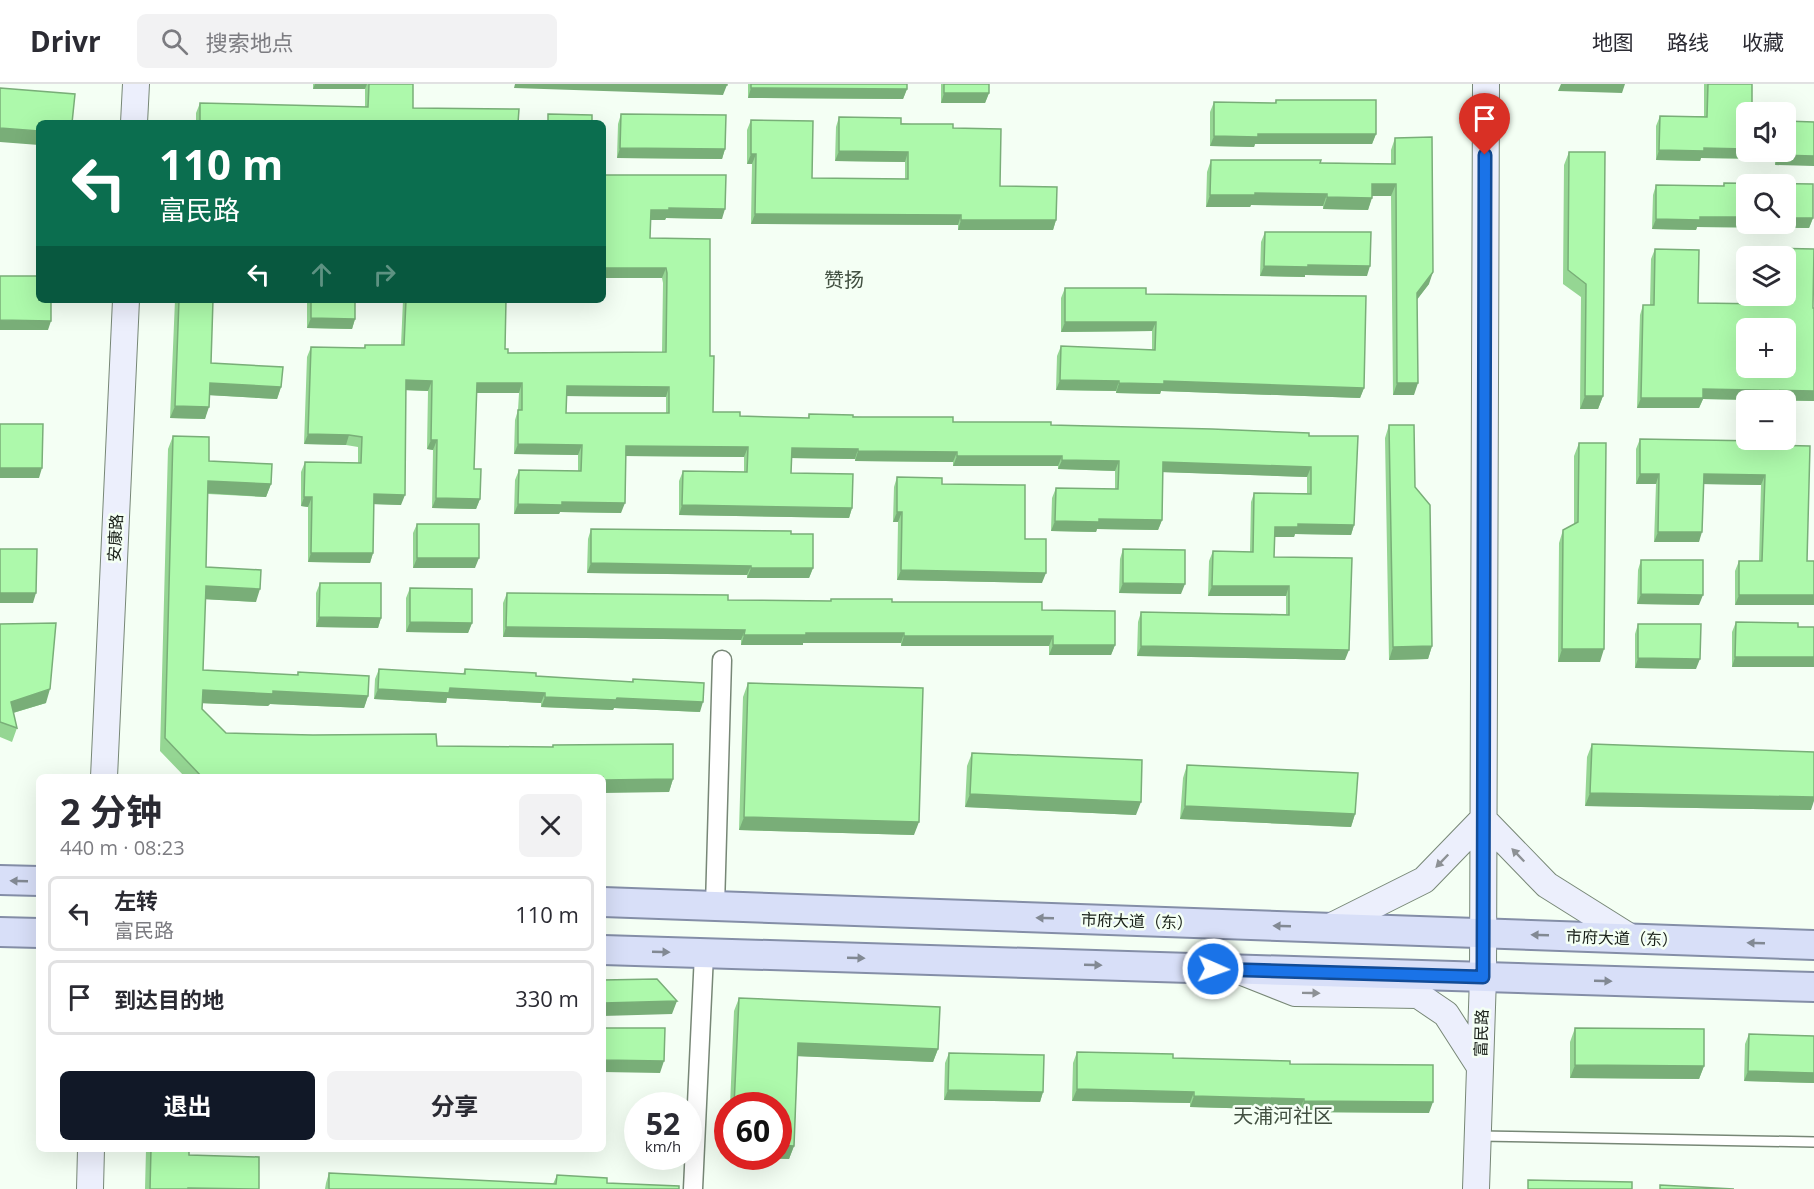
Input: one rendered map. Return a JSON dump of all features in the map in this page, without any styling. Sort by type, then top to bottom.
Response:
[{"type":"main road","points":[[0,880],[36,882]]},
{"type":"main road","name":"市府大道（东）","points":[[606,902],[1814,945]]},
{"type":"main road","points":[[0,932],[36,933]]},
{"type":"main road","points":[[606,951],[1814,987]]},
{"type":"street","points":[[134,120],[136,84]]},
{"type":"street","name":"富民路","points":[[1476,1189],[1483,977],[1486,84]]},
{"type":"street","name":"安康路","points":[[104,774],[126,303]]},
{"type":"street","points":[[715,906],[722,660]]},
{"type":"street","points":[[1328,928],[1424,880],[1483,819],[1547,885],[1633,939]]},
{"type":"street","points":[[693,1189],[704,954]]},
{"type":"street","points":[[1236,970],[1295,993],[1418,995],[1446,1014],[1480,1067]]},
{"type":"street","points":[[90,1189],[91,1152]]},
{"type":"lane","points":[[1478,1136],[1814,1142]]},
{"type":"building","points":[[369,84],[413,84],[413,108],[519,109],[518,120],[200,120],[200,103],[368,107]]},
{"type":"building","points":[[751,84],[907,84],[907,89],[751,88]]},
{"type":"building","points":[[944,84],[989,84],[989,93],[944,93]]},
{"type":"building","points":[[1708,84],[1752,84],[1752,102],[1736,102],[1736,149],[1659,150],[1660,116],[1707,117]]},
{"type":"building","points":[[0,88],[75,94],[72,120],[36,120],[36,131],[0,128]]},
{"type":"building","points":[[1276,100],[1376,100],[1376,134],[1214,136],[1214,102],[1276,103]]},
{"type":"building","points":[[548,114],[592,115],[592,120],[548,120]]},
{"type":"building","points":[[621,114],[726,115],[725,149],[620,148]]},
{"type":"building","points":[[839,117],[901,118],[901,124],[953,124],[953,128],[1001,129],[1000,186],[1057,187],[1056,220],[961,220],[961,215],[755,214],[756,154],[751,154],[751,120],[813,121],[812,178],[908,179],[908,152],[839,151]]},
{"type":"building","points":[[1796,121],[1814,122],[1814,156],[1796,156]]},
{"type":"building","points":[[1432,137],[1433,272],[1417,293],[1418,383],[1397,383],[1396,184],[1372,184],[1372,198],[1327,197],[1327,194],[1210,195],[1211,160],[1321,160],[1320,163],[1395,164],[1395,138]]},
{"type":"building","points":[[1569,152],[1605,152],[1603,396],[1585,396],[1586,284],[1568,270]]},
{"type":"building","points":[[606,175],[726,175],[725,209],[651,210],[650,238],[710,239],[710,356],[714,356],[713,412],[740,412],[740,416],[809,418],[809,414],[853,415],[853,417],[953,417],[953,422],[1051,422],[1051,425],[1358,436],[1354,525],[1298,524],[1298,527],[1275,527],[1274,557],[1352,558],[1349,650],[1141,646],[1141,612],[1289,615],[1289,586],[1212,586],[1213,551],[1253,552],[1254,493],[1311,494],[1311,467],[1163,462],[1162,520],[1055,521],[1056,488],[1118,489],[1119,461],[1062,460],[1062,456],[957,456],[957,452],[792,448],[791,473],[853,474],[852,508],[682,505],[683,471],[747,472],[748,447],[626,446],[625,503],[518,504],[519,470],[581,471],[582,445],[518,444],[518,410],[522,410],[522,383],[477,383],[474,469],[481,469],[480,499],[436,498],[437,440],[431,440],[432,381],[406,380],[405,495],[374,494],[373,553],[311,553],[312,497],[304,497],[305,462],[361,463],[362,437],[308,434],[311,347],[365,348],[365,345],[404,345],[406,303],[506,303],[505,349],[508,349],[508,353],[666,352],[666,268],[606,268]],"holes":[[[567,386],[669,387],[669,413],[566,413]]]},
{"type":"building","points":[[1724,183],[1736,183],[1736,217],[1700,217],[1700,220],[1656,219],[1656,185],[1724,186]]},
{"type":"building","points":[[1796,184],[1813,184],[1813,218],[1796,218]]},
{"type":"building","points":[[1265,232],[1371,232],[1370,266],[1264,266]]},
{"type":"building","points":[[1655,249],[1699,250],[1698,303],[1736,304],[1736,306],[1796,306],[1796,249],[1814,249],[1814,391],[1703,389],[1703,398],[1641,398],[1643,305],[1654,305]]},
{"type":"building","points":[[0,276],[36,276],[36,303],[51,303],[51,321],[0,320]]},
{"type":"building","points":[[1065,288],[1146,288],[1146,294],[1366,296],[1364,388],[1060,380],[1061,346],[1155,350],[1156,322],[1065,322]]},
{"type":"building","points":[[179,303],[213,303],[211,363],[283,367],[281,387],[210,383],[209,407],[175,406]]},
{"type":"building","points":[[311,303],[355,303],[355,319],[311,318]]},
{"type":"building","points":[[0,424],[43,424],[42,468],[0,468]]},
{"type":"building","points":[[1389,425],[1414,425],[1415,487],[1430,505],[1432,646],[1393,647]]},
{"type":"building","points":[[173,436],[209,437],[209,461],[272,464],[271,484],[208,481],[206,567],[261,570],[260,589],[206,586],[203,670],[369,676],[368,696],[203,690],[202,709],[226,733],[436,734],[437,746],[553,747],[553,745],[673,744],[673,779],[606,780],[606,774],[199,774],[165,738]]},
{"type":"building","points":[[1640,439],[1736,441],[1736,450],[1796,450],[1796,446],[1810,446],[1807,561],[1814,561],[1814,595],[1739,595],[1739,561],[1762,561],[1765,475],[1704,474],[1702,532],[1658,532],[1659,474],[1640,474]]},
{"type":"building","points":[[1579,443],[1606,443],[1604,649],[1562,649],[1563,530],[1578,522]]},
{"type":"building","points":[[897,477],[942,478],[942,484],[1025,485],[1025,539],[1046,539],[1046,573],[901,570],[902,512],[897,512]]},
{"type":"building","points":[[417,524],[479,524],[479,558],[417,558]]},
{"type":"building","points":[[591,529],[791,531],[791,534],[813,534],[813,568],[591,563]]},
{"type":"building","points":[[0,549],[37,549],[36,593],[0,593]]},
{"type":"building","points":[[1123,549],[1185,550],[1185,584],[1123,583]]},
{"type":"building","points":[[1641,560],[1703,560],[1703,595],[1641,594]]},
{"type":"building","points":[[320,583],[381,583],[381,618],[319,617]]},
{"type":"building","points":[[410,588],[472,589],[472,623],[410,622]]},
{"type":"building","points":[[507,593],[728,595],[728,600],[892,599],[892,602],[1042,602],[1042,610],[1115,611],[1115,645],[1053,645],[1053,636],[904,636],[904,633],[744,635],[745,630],[506,627]]},
{"type":"building","points":[[1736,622],[1798,623],[1798,627],[1814,627],[1814,657],[1735,657]]},
{"type":"building","points":[[56,623],[50,689],[11,702],[17,728],[0,722],[0,624]]},
{"type":"building","points":[[1638,624],[1701,624],[1700,659],[1638,658]]},
{"type":"building","points":[[379,669],[465,674],[465,669],[633,682],[633,679],[704,683],[703,702],[545,697],[545,693],[450,688],[449,693],[378,689]]},
{"type":"building","points":[[748,683],[923,688],[919,822],[744,817]]},
{"type":"building","points":[[1592,744],[1814,752],[1814,797],[1590,793]]},
{"type":"building","points":[[972,753],[1142,760],[1141,802],[970,794]]},
{"type":"building","points":[[1187,765],[1358,773],[1355,814],[1185,806]]},
{"type":"building","points":[[657,979],[677,1001],[606,1003],[606,980]]},
{"type":"building","points":[[739,998],[940,1007],[938,1049],[798,1043],[794,1146],[792,1146],[792,1092],[735,1092]]},
{"type":"building","points":[[606,1028],[665,1028],[664,1061],[606,1060]]},
{"type":"building","points":[[1575,1028],[1704,1029],[1704,1066],[1575,1065]]},
{"type":"building","points":[[1749,1034],[1814,1036],[1814,1073],[1748,1071]]},
{"type":"building","points":[[1077,1052],[1173,1054],[1173,1058],[1290,1061],[1290,1064],[1433,1065],[1433,1102],[1304,1101],[1304,1099],[1194,1096],[1194,1092],[1077,1089]]},
{"type":"building","points":[[949,1053],[1044,1055],[1043,1092],[948,1090]]},
{"type":"building","points":[[151,1152],[259,1157],[259,1189],[150,1189]]},
{"type":"building","points":[[329,1173],[556,1184],[557,1175],[607,1178],[607,1183],[679,1186],[679,1189],[329,1189]]},
{"type":"building","points":[[1528,1180],[1632,1182],[1632,1189],[1528,1189]]},
{"type":"building","points":[[1660,1185],[1734,1189],[1660,1189]]},
{"type":"district","name":"赞扬","points":[[844,280]]},
{"type":"district","name":"天浦河社区","points":[[1283,1116]]},
{"type":"route","points":[[1213,969],[1483,977],[1485,155]]}]
